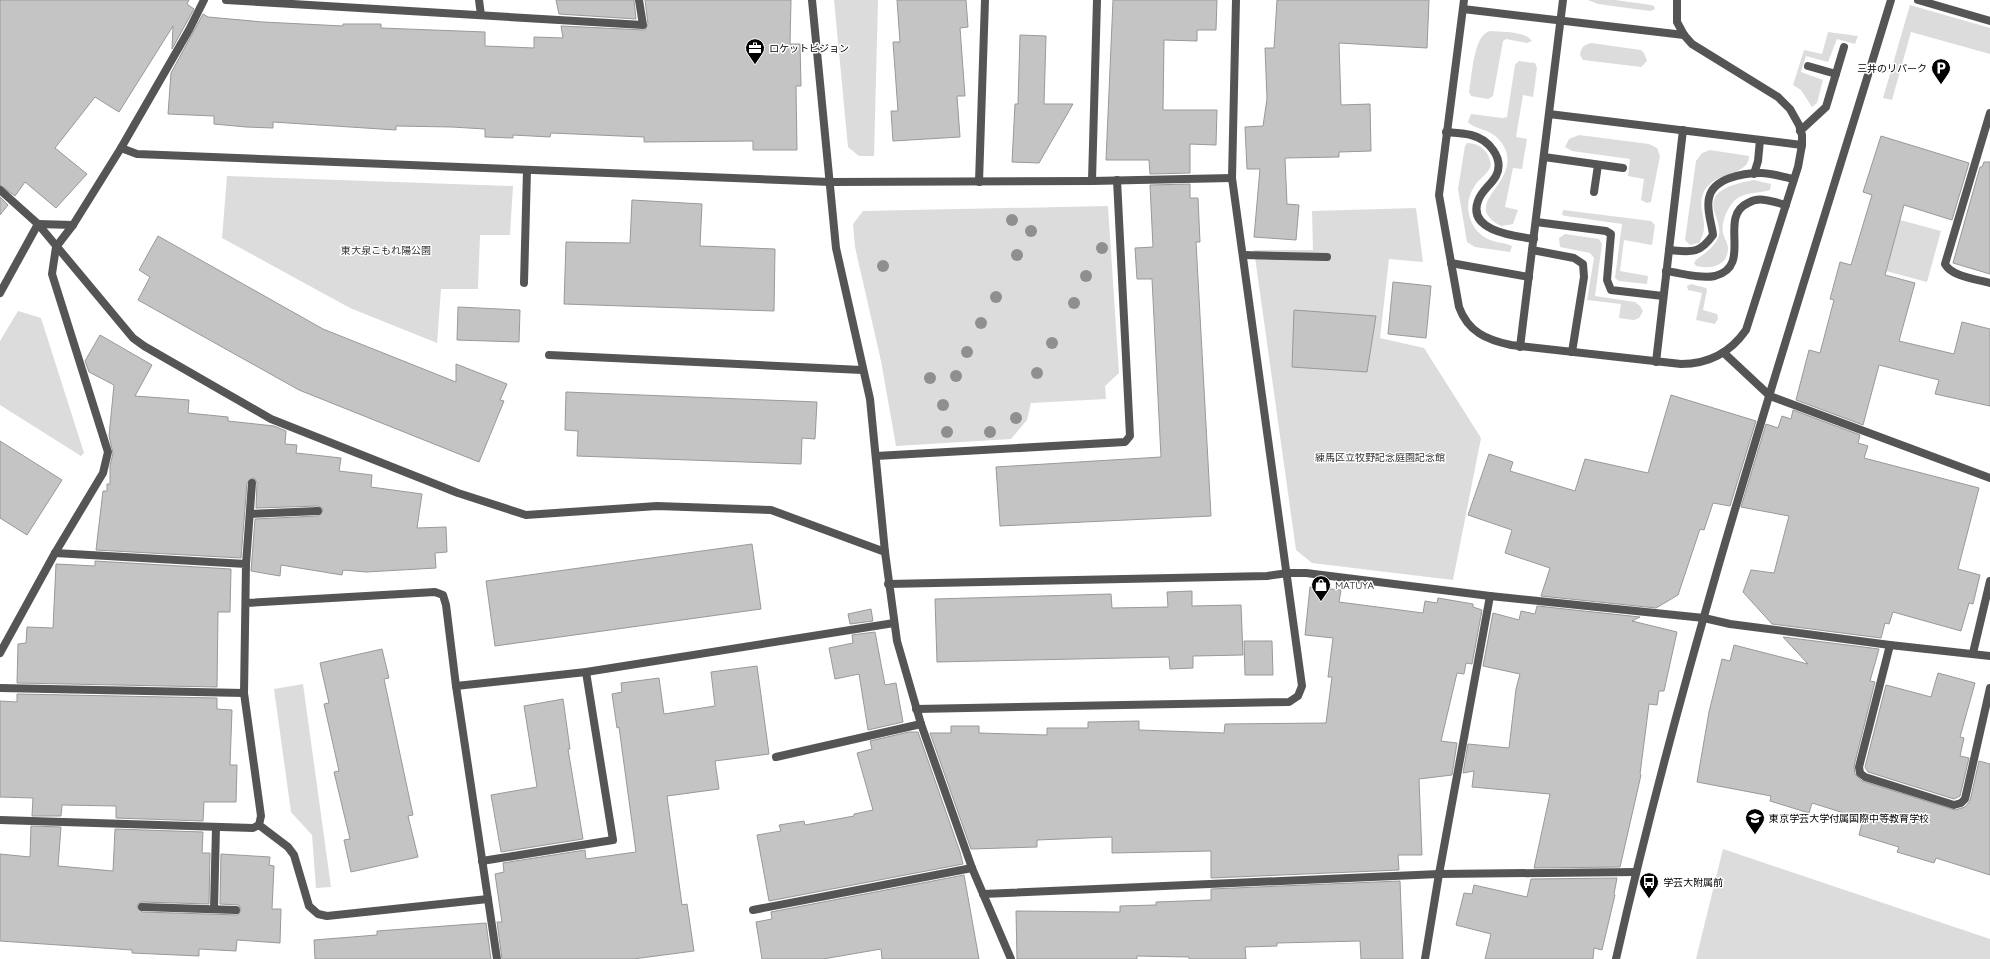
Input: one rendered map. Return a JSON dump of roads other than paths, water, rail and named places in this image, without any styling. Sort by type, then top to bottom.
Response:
[{"type":"street","points":[[0,654],[55,553],[103,473],[108,452],[52,274],[56,247],[73,224],[122,148],[189,30],[204,0]]},
{"type":"street","points":[[226,0],[643,25],[640,0]]},
{"type":"street","points":[[479,0],[481,15]]},
{"type":"street","points":[[812,0],[836,248],[862,370],[870,399],[888,584],[897,641],[916,709],[972,868],[1011,959]]},
{"type":"street","points":[[979,182],[985,0]]},
{"type":"street","points":[[1092,181],[1097,0]]},
{"type":"street","points":[[916,709],[1289,702],[1298,696],[1302,686],[1288,573],[1232,178],[1236,0]]},
{"type":"street","points":[[1464,0],[1439,195],[1459,307],[1466,321],[1486,339],[1520,347],[1656,362],[1694,364],[1708,361],[1724,352],[1739,340],[1746,330],[1794,179],[1802,145],[1800,131],[1795,117],[1784,102],[1701,51],[1684,35],[1677,22],[1677,0]]},
{"type":"street","points":[[1520,347],[1563,0]]},
{"type":"street","points":[[1616,959],[1636,872],[1704,618],[1891,0]]},
{"type":"street","points":[[1918,0],[1990,21]]},
{"type":"street","points":[[1463,9],[1684,35]]},
{"type":"street","points":[[1800,131],[1826,107],[1844,47]]},
{"type":"street","points":[[1808,66],[1836,74]]},
{"type":"street","points":[[1990,113],[1945,264],[1948,270],[1990,283]]},
{"type":"street","points":[[1549,114],[1802,145]]},
{"type":"street","points":[[1656,362],[1683,130]]},
{"type":"street","points":[[1446,132],[1470,134],[1483,139],[1498,158],[1496,176],[1478,201],[1476,207],[1480,220],[1502,234],[1534,239]]},
{"type":"street","points":[[1754,174],[1758,161],[1760,140]]},
{"type":"street","points":[[122,148],[137,154],[830,182],[1092,181],[1232,178]]},
{"type":"street","points":[[1544,157],[1623,168]]},
{"type":"street","points":[[1594,192],[1598,165]]},
{"type":"street","points":[[524,283],[527,170]]},
{"type":"street","points":[[1669,250],[1693,252],[1707,243],[1713,235],[1708,198],[1715,187],[1725,180],[1738,176],[1762,173],[1794,179]]},
{"type":"street","points":[[876,456],[1125,442],[1130,436],[1117,180]]},
{"type":"street","points":[[0,190],[38,224],[133,338],[144,346],[272,419],[458,493],[526,515],[657,506],[771,510],[885,552]]},
{"type":"street","points":[[1666,272],[1713,276],[1722,273],[1734,259],[1736,249],[1734,221],[1737,212],[1743,205],[1754,200],[1764,199],[1786,205]]},
{"type":"street","points":[[1536,222],[1606,231],[1611,234],[1607,280],[1611,290],[1663,296]]},
{"type":"street","points":[[38,224],[73,224]]},
{"type":"street","points":[[0,293],[38,224]]},
{"type":"street","points":[[1532,250],[1574,258],[1583,264],[1584,277],[1572,352]]},
{"type":"street","points":[[1243,255],[1327,257]]},
{"type":"street","points":[[1450,263],[1529,277]]},
{"type":"street","points":[[1724,352],[1770,396],[1990,478]]},
{"type":"street","points":[[549,355],[862,370]]},
{"type":"street","points":[[252,482],[246,564],[247,603],[244,693],[261,816],[259,825]]},
{"type":"street","points":[[250,514],[318,511]]},
{"type":"street","points":[[55,553],[246,564]]},
{"type":"street","points":[[888,584],[1267,576],[1306,572],[1490,596],[1704,618],[1730,624],[1890,645],[1990,656]]},
{"type":"street","points":[[1973,654],[1990,581]]},
{"type":"street","points":[[247,603],[435,592],[443,595],[446,605],[456,686],[497,959]]},
{"type":"street","points":[[1425,959],[1439,874],[1490,596]]},
{"type":"street","points":[[456,686],[586,672],[894,623]]},
{"type":"street","points":[[1890,645],[1859,767],[1860,773],[1865,777],[1954,805],[1961,803],[1965,799],[1990,688]]},
{"type":"street","points":[[482,861],[613,840],[586,672]]},
{"type":"street","points":[[0,688],[244,693]]},
{"type":"street","points":[[776,756],[921,724]]},
{"type":"street","points":[[0,820],[253,828],[259,825]]},
{"type":"street","points":[[259,825],[288,847],[294,855],[309,906],[318,914],[327,916],[488,899]]},
{"type":"street","points":[[214,909],[216,827]]},
{"type":"street","points":[[753,910],[972,868]]},
{"type":"street","points":[[983,894],[1439,874],[1636,872]]},
{"type":"street","points":[[142,907],[236,910]]},
{"type":"place","name":"ロケットビジョン","points":[[755,65]]},
{"type":"place","name":"三井のリパーク","points":[[1941,85]]},
{"type":"place","name":"MATUYA","points":[[1321,602]]},
{"type":"place","name":"東京学芸大学付属国際中等教育学校","points":[[1755,835]]},
{"type":"place","name":"学芸大附属前","points":[[1649,899]]},
{"type":"park label","name":"東大泉こもれ陽公園","points":[[386,250]]},
{"type":"park label","name":"練馬区立牧野記念庭園記念館","points":[[1380,457]]}]
